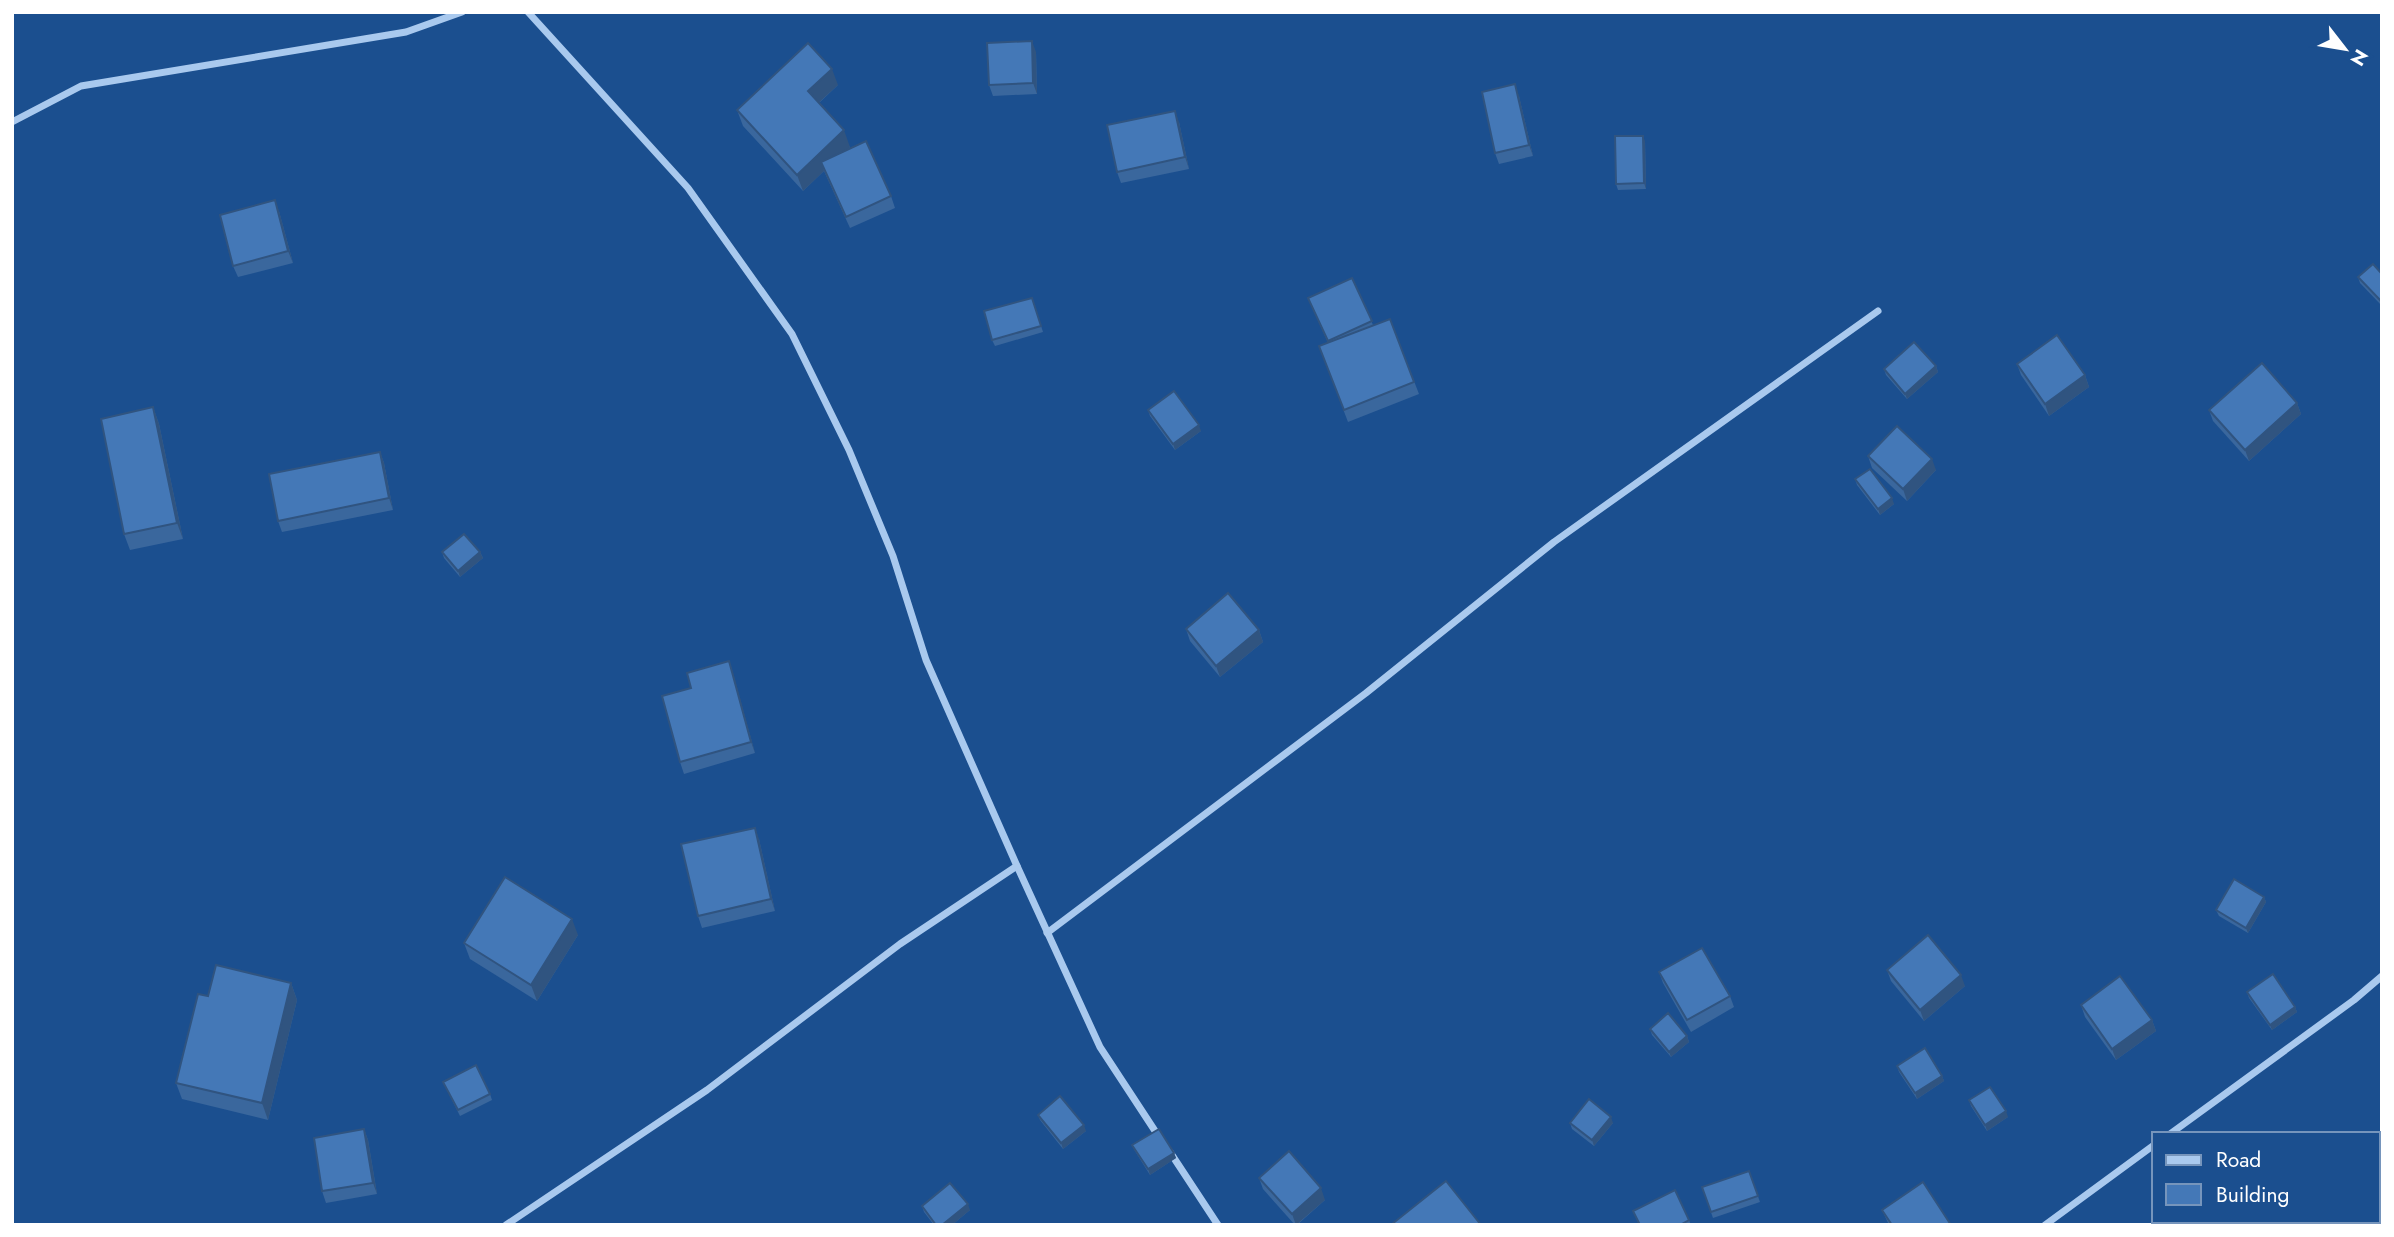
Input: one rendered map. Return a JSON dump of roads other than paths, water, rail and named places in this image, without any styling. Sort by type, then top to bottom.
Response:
[{"type":"street","points":[[12,122],[81,86],[406,32],[462,12]]},
{"type":"street","points":[[528,12],[688,188],[792,334],[849,450],[893,556],[926,660],[1100,1047],[1218,1225]]},
{"type":"street","points":[[1047,933],[1366,694],[1554,542],[1878,311]]},
{"type":"street","points":[[506,1225],[707,1090],[900,944],[1017,866]]},
{"type":"street","points":[[2173,1132],[2354,1000],[2382,976]]},
{"type":"street","points":[[2045,1225],[2152,1146]]}]
